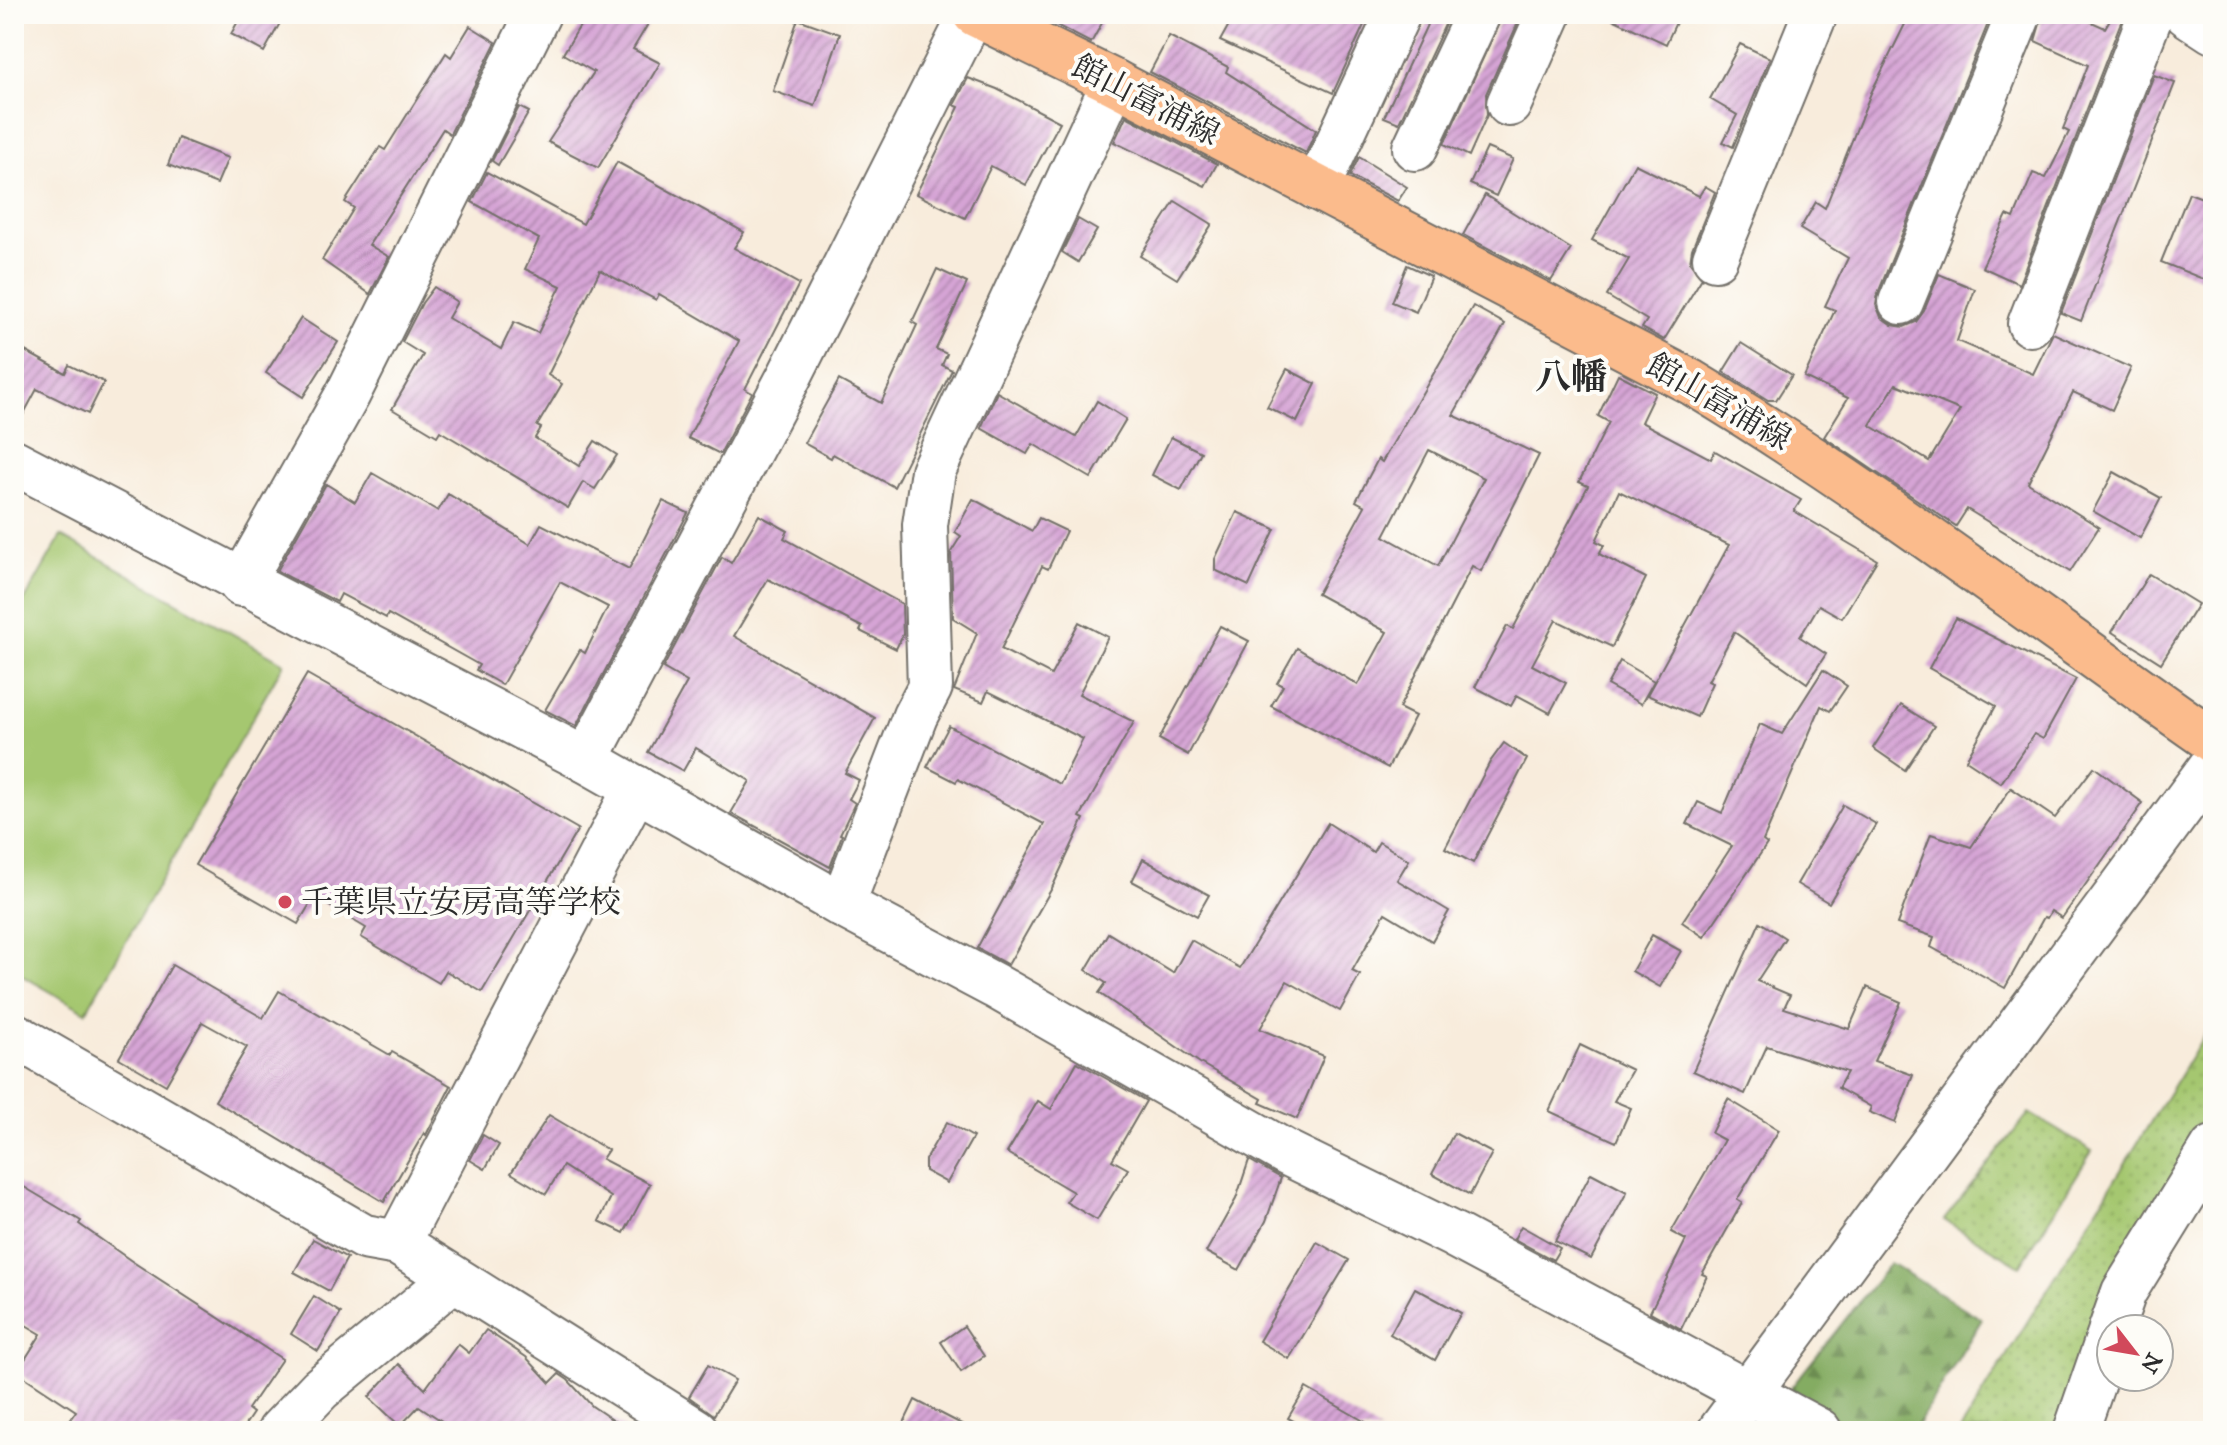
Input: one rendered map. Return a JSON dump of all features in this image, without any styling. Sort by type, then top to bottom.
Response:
[{"type":"main road","name":"館山富浦線","points":[[973,14],[1114,82],[1691,382],[1773,431],[1907,521],[2213,741]]},
{"type":"street","points":[[241,584],[348,394],[538,14]]},
{"type":"street","points":[[586,760],[790,375],[973,14]]},
{"type":"street","points":[[1317,188],[1398,14]]},
{"type":"street","points":[[1415,148],[1478,14]]},
{"type":"street","points":[[1509,104],[1549,14]]},
{"type":"street","points":[[1715,258],[1815,14]]},
{"type":"street","points":[[1901,302],[2019,14]]},
{"type":"street","points":[[2030,324],[2151,14]]},
{"type":"street","points":[[2187,14],[2213,31]]},
{"type":"street","points":[[842,905],[915,716],[930,687],[925,525],[933,471],[1114,82]]},
{"type":"street","points":[[14,462],[241,584],[586,760],[842,905],[995,986],[1287,1153],[1454,1235],[1819,1431]]},
{"type":"street","points":[[1720,1431],[2213,764]]},
{"type":"street","points":[[398,1243],[636,788]]},
{"type":"street","points":[[14,1035],[364,1237],[398,1243],[696,1431]]},
{"type":"street","points":[[2117,1313],[2124,1292],[2213,1148]]},
{"type":"street","points":[[280,1431],[320,1389],[453,1279]]},
{"type":"street","points":[[2076,1431],[2095,1376]]},
{"type":"green space","points":[[61,536],[284,663],[86,1012],[14,971],[14,619]]},
{"type":"green space","points":[[2213,1021],[2213,1121],[2201,1137],[2118,1313],[2095,1313],[2095,1363],[2063,1431],[1960,1431]]},
{"type":"green space","points":[[2029,1113],[2092,1151],[2020,1266],[1944,1220]]},
{"type":"green space","points":[[1890,1263],[1982,1319],[1914,1431],[1858,1431],[1787,1393]]},
{"type":"building","points":[[242,14],[285,14],[264,52],[231,34]]},
{"type":"building","points":[[587,14],[654,14],[633,49],[660,63],[598,168],[548,142],[594,72],[563,54]]},
{"type":"building","points":[[1035,14],[1107,14],[1091,43]]},
{"type":"building","points":[[1235,14],[1369,14],[1333,93],[1220,41]]},
{"type":"building","points":[[1432,14],[1450,14],[1399,123],[1384,117]]},
{"type":"building","points":[[1503,14],[1522,14],[1486,94],[1487,115],[1469,156],[1444,144]]},
{"type":"building","points":[[1602,14],[1680,14],[1666,44]]},
{"type":"building","points":[[1910,14],[1992,14],[1878,293],[1876,305],[1881,317],[1892,325],[1904,327],[1916,322],[1924,311],[1939,274],[1975,289],[1957,341],[2033,374],[2053,333],[2131,368],[2112,410],[2073,392],[2028,483],[2099,527],[2070,572],[1967,509],[1956,526],[1824,437],[1848,398],[1804,377],[1835,310],[1825,306],[1848,258],[1800,229],[1816,202],[1825,208],[1871,93]],"holes":[[[1896,384],[1960,410],[1929,461],[1870,425]]]},
{"type":"building","points":[[2043,14],[2074,14],[2105,28],[2113,14],[2124,14],[2019,284],[1982,267],[2007,215],[2014,218],[2033,173],[2046,178],[2069,132],[2063,129],[2088,65],[2035,41]]},
{"type":"building","points":[[798,19],[840,34],[815,106],[773,91]]},
{"type":"building","points":[[470,26],[496,42],[450,134],[443,129],[369,245],[389,257],[370,294],[322,260],[354,208],[345,202],[380,147],[385,150],[446,53],[451,57]]},
{"type":"building","points":[[1169,36],[1228,67],[1226,72],[1316,130],[1306,153],[1150,72]]},
{"type":"building","points":[[1740,44],[1770,58],[1733,147],[1723,142],[1737,115],[1710,99]]},
{"type":"building","points":[[2154,75],[2175,83],[2081,321],[2061,313]]},
{"type":"building","points":[[968,78],[997,89],[1060,122],[1026,185],[991,166],[965,218],[916,194],[959,107],[954,105]]},
{"type":"building","points":[[519,107],[529,112],[498,165],[492,161]]},
{"type":"building","points":[[1126,116],[1217,164],[1205,186],[1114,142]]},
{"type":"building","points":[[178,138],[228,158],[217,184],[168,165]]},
{"type":"building","points":[[1487,148],[1513,159],[1496,196],[1470,184]]},
{"type":"building","points":[[1359,157],[1407,187],[1398,201],[1350,176]]},
{"type":"building","points":[[617,162],[744,232],[734,248],[799,284],[745,389],[752,393],[720,454],[688,438],[739,341],[659,294],[656,300],[600,270],[548,375],[562,384],[537,426],[541,428],[535,438],[579,466],[595,441],[617,455],[595,489],[583,482],[568,508],[440,431],[437,436],[392,409],[423,355],[402,342],[434,287],[457,302],[448,318],[501,349],[514,322],[538,333],[561,286],[525,269],[539,239],[472,202],[487,172],[583,224]]},
{"type":"building","points":[[1635,164],[1699,196],[1705,186],[1715,192],[1692,249],[1690,262],[1702,278],[1664,340],[1642,328],[1647,320],[1607,296],[1629,259],[1592,240]]},
{"type":"building","points":[[2189,193],[2213,202],[2213,283],[2161,262]]},
{"type":"building","points":[[1485,195],[1571,249],[1551,281],[1463,235]]},
{"type":"building","points":[[1175,201],[1212,224],[1177,279],[1140,256]]},
{"type":"building","points":[[1078,219],[1097,230],[1078,262],[1062,252]]},
{"type":"building","points":[[1407,265],[1431,276],[1416,312],[1392,302]]},
{"type":"building","points":[[937,269],[967,283],[936,349],[947,354],[942,365],[952,370],[894,487],[833,454],[831,458],[804,443],[839,380],[881,403],[917,325],[912,322]]},
{"type":"building","points":[[1473,306],[1505,324],[1453,415],[1539,455],[1481,571],[1472,566],[1399,708],[1415,716],[1388,768],[1271,706],[1283,686],[1277,683],[1297,648],[1358,685],[1387,632],[1317,594],[1365,506],[1356,501],[1378,459],[1382,462]],"holes":[[[1429,450],[1484,478],[1438,566],[1384,536]]]},
{"type":"building","points":[[301,318],[338,342],[303,397],[266,373]]},
{"type":"building","points":[[1741,343],[1792,375],[1776,400],[1768,400],[1723,372]]},
{"type":"building","points":[[14,345],[65,373],[69,365],[104,382],[88,414],[37,389],[14,432]]},
{"type":"building","points":[[1287,369],[1316,384],[1297,422],[1267,407]]},
{"type":"building","points":[[1618,374],[1655,393],[1641,422],[1711,459],[1715,451],[1801,500],[1794,511],[1877,560],[1842,618],[1819,605],[1800,637],[1826,654],[1807,683],[1734,632],[1708,681],[1712,683],[1697,717],[1647,695],[1729,545],[1619,491],[1596,541],[1604,545],[1599,554],[1646,578],[1612,647],[1556,620],[1532,665],[1566,683],[1550,713],[1517,695],[1511,706],[1475,687],[1507,626],[1513,629],[1588,486],[1579,482],[1609,422],[1598,416]]},
{"type":"building","points":[[997,392],[1076,437],[1097,401],[1126,419],[1091,478],[1033,444],[1027,454],[981,428]]},
{"type":"building","points":[[1171,437],[1201,452],[1181,490],[1152,475]]},
{"type":"building","points":[[2114,472],[2161,498],[2140,538],[2093,511]]},
{"type":"building","points":[[372,473],[438,511],[448,494],[530,544],[541,524],[629,569],[663,501],[688,513],[576,726],[545,710],[580,650],[585,653],[608,607],[560,582],[502,685],[476,670],[479,665],[388,614],[386,618],[341,594],[337,602],[277,571],[326,484],[355,502]]},
{"type":"building","points":[[973,499],[1032,531],[1039,518],[1066,531],[1048,569],[1042,566],[1001,649],[1051,675],[1079,622],[1108,637],[1079,694],[1134,722],[1080,817],[1084,819],[1052,888],[1008,965],[977,948],[1044,824],[958,779],[956,782],[927,767],[949,726],[1060,784],[1083,739],[988,691],[983,702],[954,690],[977,633],[953,618],[951,552],[961,536],[955,532]]},
{"type":"building","points":[[1237,512],[1275,529],[1249,586],[1215,570],[1215,559]]},
{"type":"building","points":[[759,515],[788,531],[784,538],[902,604],[903,634],[896,649],[860,631],[862,627],[768,579],[734,636],[875,718],[845,773],[859,780],[849,799],[855,803],[840,834],[830,867],[731,813],[750,781],[696,748],[683,771],[648,752],[687,682],[663,668],[722,557],[731,563]]},
{"type":"building","points":[[2149,574],[2198,604],[2161,663],[2112,632]]},
{"type":"building","points":[[1956,618],[2076,679],[2043,739],[2034,734],[2001,783],[1966,760],[1996,706],[1929,668]]},
{"type":"building","points":[[1220,626],[1249,641],[1188,755],[1159,739]]},
{"type":"building","points":[[1620,661],[1654,681],[1641,704],[1607,685]]},
{"type":"building","points":[[1823,670],[1847,686],[1830,711],[1821,706],[1763,841],[1767,844],[1704,937],[1682,922],[1732,846],[1687,824],[1698,802],[1722,813],[1760,724],[1782,734]]},
{"type":"building","points":[[307,674],[578,829],[482,992],[446,971],[439,983],[361,937],[366,928],[314,897],[298,924],[195,865]]},
{"type":"building","points":[[1901,705],[1934,726],[1905,770],[1873,748]]},
{"type":"building","points":[[1504,743],[1527,759],[1473,863],[1445,848],[1490,762]]},
{"type":"building","points":[[2094,767],[2143,803],[2062,918],[2051,911],[2047,918],[2044,917],[2005,988],[1931,947],[1934,937],[1897,924],[1931,834],[1971,847],[2011,788],[2055,818]]},
{"type":"building","points":[[1843,805],[1876,824],[1829,903],[1797,884]]},
{"type":"building","points":[[1328,823],[1373,852],[1379,842],[1409,860],[1397,880],[1449,911],[1432,941],[1385,913],[1352,971],[1360,975],[1340,1011],[1287,981],[1260,1029],[1324,1056],[1297,1119],[1260,1103],[1262,1099],[1200,1063],[1099,993],[1106,983],[1086,970],[1108,933],[1173,973],[1191,940],[1240,968]]},
{"type":"building","points":[[1143,859],[1209,895],[1197,916],[1132,881]]},
{"type":"building","points":[[1760,922],[1785,938],[1757,981],[1790,995],[1784,1008],[1849,1029],[1867,987],[1901,1002],[1874,1061],[1913,1075],[1895,1123],[1869,1112],[1871,1107],[1838,1088],[1847,1072],[1767,1046],[1745,1094],[1693,1071]]},
{"type":"building","points":[[1652,935],[1681,951],[1660,987],[1632,971]]},
{"type":"building","points":[[172,965],[263,1018],[279,991],[451,1086],[426,1135],[424,1133],[384,1202],[215,1101],[247,1047],[202,1022],[166,1085],[119,1058]]},
{"type":"building","points":[[1580,1045],[1632,1070],[1614,1101],[1631,1108],[1616,1142],[1549,1111]]},
{"type":"building","points":[[1077,1062],[1146,1101],[1112,1160],[1128,1169],[1097,1220],[1066,1202],[1073,1192],[1007,1153],[1038,1101],[1051,1109]]},
{"type":"building","points":[[1728,1099],[1779,1130],[1737,1200],[1742,1203],[1702,1274],[1707,1276],[1681,1329],[1650,1312],[1686,1240],[1671,1232],[1724,1140],[1711,1133]]},
{"type":"building","points":[[549,1115],[608,1150],[602,1159],[650,1184],[624,1233],[599,1221],[611,1197],[563,1166],[546,1194],[511,1173]]},
{"type":"building","points":[[947,1122],[973,1137],[947,1183],[925,1171],[925,1160]]},
{"type":"building","points":[[1454,1133],[1492,1153],[1470,1195],[1432,1174]]},
{"type":"building","points":[[483,1135],[499,1145],[485,1169],[470,1160]]},
{"type":"building","points":[[1249,1160],[1281,1178],[1266,1221],[1239,1270],[1206,1252],[1236,1199]]},
{"type":"building","points":[[1591,1173],[1627,1192],[1591,1259],[1555,1241]]},
{"type":"building","points":[[14,1181],[81,1221],[79,1224],[133,1262],[282,1359],[248,1409],[253,1413],[241,1431],[62,1431],[76,1411],[17,1372],[41,1334],[14,1318]]},
{"type":"building","points":[[1521,1226],[1560,1248],[1553,1260],[1514,1239]]},
{"type":"building","points":[[313,1239],[347,1258],[329,1291],[294,1272]]},
{"type":"building","points":[[1317,1242],[1349,1260],[1289,1359],[1259,1341]]},
{"type":"building","points":[[1415,1288],[1461,1313],[1435,1360],[1390,1334]]},
{"type":"building","points":[[314,1296],[341,1313],[318,1351],[291,1334]]},
{"type":"building","points":[[964,1326],[984,1356],[961,1372],[941,1342]]},
{"type":"building","points":[[486,1330],[526,1357],[550,1383],[559,1374],[568,1380],[592,1406],[629,1431],[457,1431],[419,1406],[400,1426],[369,1397],[399,1364],[425,1389],[458,1344],[469,1353]]},
{"type":"building","points":[[708,1365],[735,1380],[714,1415],[689,1397]]},
{"type":"building","points":[[1306,1388],[1381,1431],[1312,1431],[1288,1418]]},
{"type":"building","points":[[915,1400],[975,1431],[900,1431]]},
{"type":"place","name":"千葉県立安房高等学校","points":[[285,902]]},
{"type":"district","name":"八幡","points":[[1571,377]]}]
